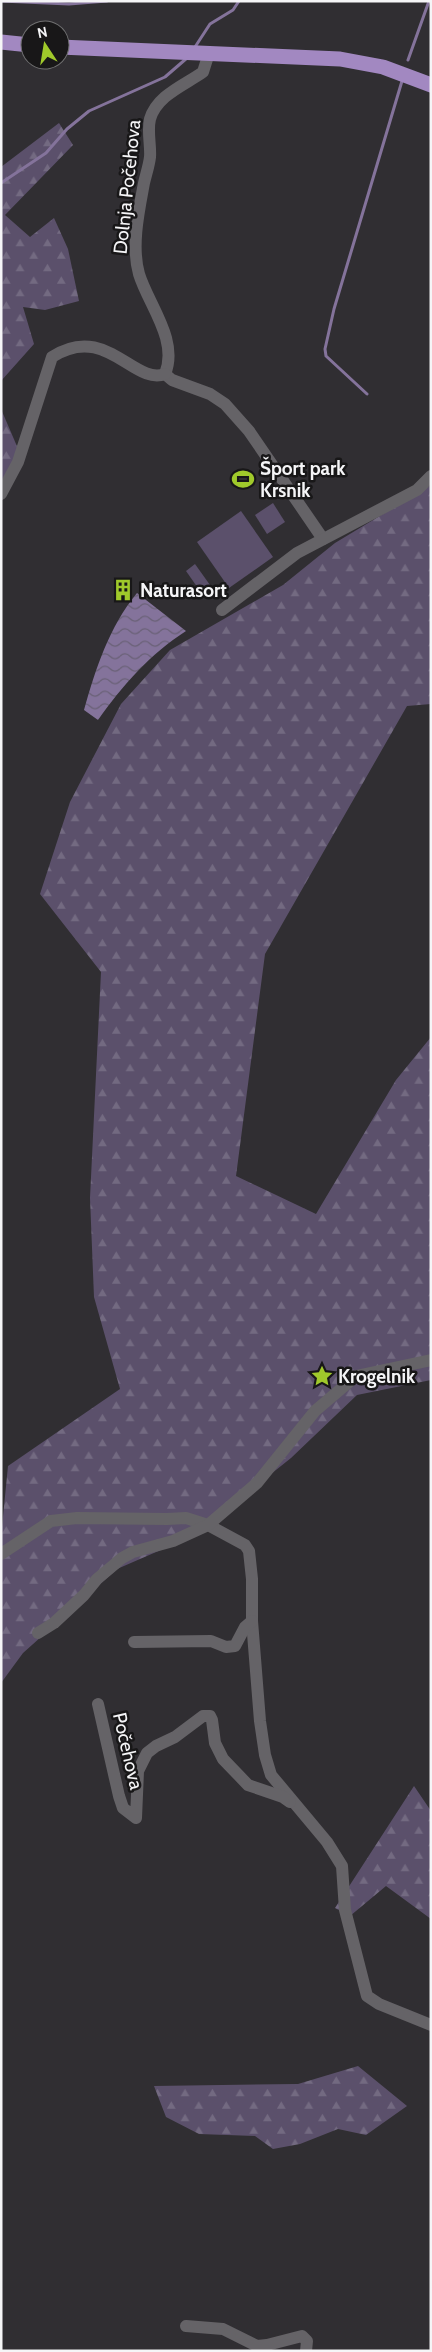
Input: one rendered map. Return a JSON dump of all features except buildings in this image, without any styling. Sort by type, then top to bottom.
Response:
[{"type":"main road","points":[[1,42],[20,44]]},
{"type":"main road","points":[[70,47],[340,59],[383,67],[431,85]]},
{"type":"street","name":"Dolnja Počehova","points":[[165,374],[168,358],[167,343],[161,323],[138,272],[136,256],[138,227],[150,158],[150,119],[166,96],[176,87],[203,72],[196,52]]},
{"type":"street","points":[[1,494],[18,462],[52,357],[66,348],[86,345],[108,352],[155,376],[165,374],[172,380],[210,394],[225,404],[249,431],[322,539]]},
{"type":"street","points":[[222,610],[297,553],[417,490],[431,476]]},
{"type":"street","points":[[38,1633],[54,1623],[84,1596],[114,1563],[133,1552],[173,1541],[208,1525],[257,1483],[315,1411],[356,1376],[431,1360]]},
{"type":"street","points":[[1,1554],[51,1521],[87,1518],[167,1520],[186,1518],[208,1525]]},
{"type":"street","name":"Počehova","points":[[208,1525],[246,1545],[249,1551],[252,1579],[252,1621],[260,1721],[265,1755],[271,1775],[327,1842],[342,1866],[345,1910],[365,1993],[379,2004],[431,2025]]},
{"type":"street","points":[[134,1642],[211,1641],[226,1647],[235,1646],[245,1627],[252,1621]]},
{"type":"street","name":"Počehova","points":[[98,1704],[118,1796],[124,1808],[136,1818],[138,1771],[147,1754],[156,1746],[175,1737],[203,1716],[210,1716],[212,1720],[215,1743],[223,1759],[248,1785],[283,1797],[299,1809]]},
{"type":"street","points":[[186,2326],[223,2329],[257,2346],[302,2336],[306,2340],[306,2351]]},
{"type":"green space","points":[[59,123],[73,145],[5,215],[30,237],[54,218],[68,249],[79,301],[45,310],[23,307],[34,344],[1,381],[1,167]]},
{"type":"green space","points":[[1,409],[19,451],[1,487]]},
{"type":"green space","points":[[431,485],[431,704],[407,706],[265,954],[236,1176],[316,1214],[396,1080],[431,1037],[431,1380],[357,1395],[291,1458],[193,1536],[117,1569],[23,1653],[1,1683],[1,1537],[8,1466],[120,1389],[94,1297],[90,1198],[101,972],[40,894],[70,802],[121,704],[170,650],[283,585],[335,543]]},
{"type":"green space","points":[[273,503],[285,522],[267,534],[255,515]]},
{"type":"green space","points":[[241,511],[273,557],[229,588],[197,542]]},
{"type":"green space","points":[[195,564],[210,585],[200,591],[186,571]]},
{"type":"green space","points":[[414,1786],[431,1811],[431,1919],[386,1886],[350,1916],[335,1908]]},
{"type":"green space","points":[[358,2066],[407,2106],[366,2135],[338,2129],[300,2144],[273,2149],[255,2136],[199,2134],[166,2117],[154,2086],[298,2084]]},
{"type":"water","points":[[137,593],[186,631],[138,671],[98,720],[84,710],[99,663],[111,634]]},
{"type":"waterway","points":[[1,1],[69,4],[107,1]]},
{"type":"waterway","points":[[195,47],[210,24],[233,10],[239,1]]},
{"type":"waterway","points":[[408,60],[429,1]]},
{"type":"waterway","points":[[1,183],[46,153],[67,129],[89,111],[165,77],[187,58]]},
{"type":"waterway","points":[[367,394],[326,356],[325,349],[334,309],[402,81]]},
{"type":"place","name":"Šport park Krsnik","points":[[243,479]]},
{"type":"place","name":"Naturasort","points":[[123,590]]},
{"type":"place","name":"Krogelnik","points":[[322,1376]]}]
